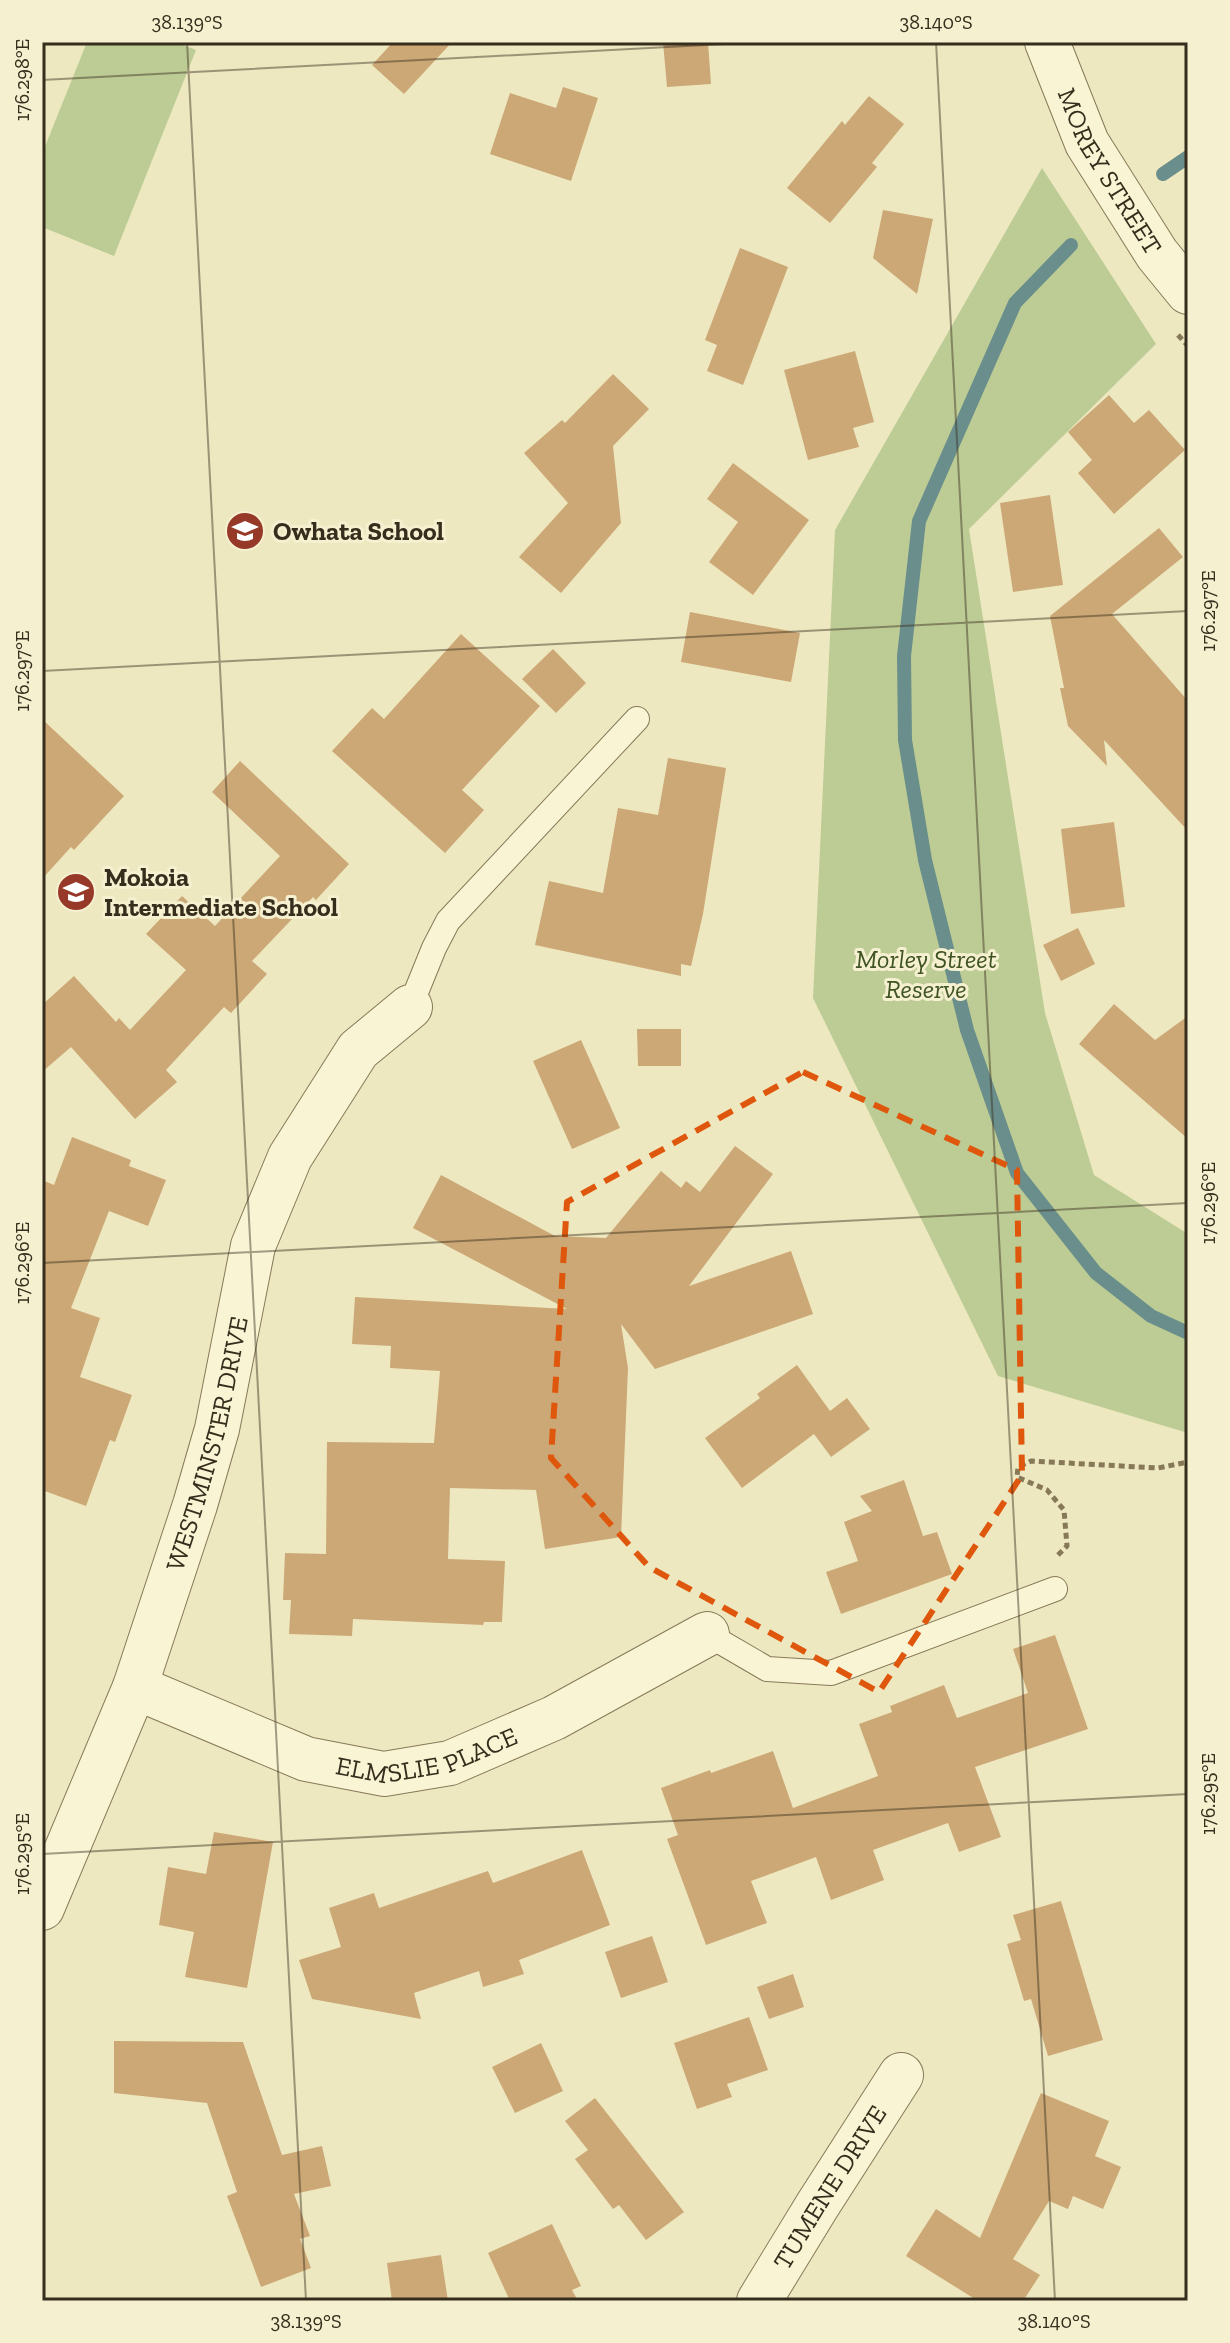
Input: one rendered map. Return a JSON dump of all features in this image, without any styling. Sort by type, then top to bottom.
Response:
[{"type":"street","name":"MOREY STREET","points":[[1047,42],[1087,143],[1157,254],[1188,292]]},
{"type":"street","name":"WESTMINSTER DRIVE","points":[[42,1908],[135,1687],[195,1505],[217,1429],[253,1246],[290,1157],[358,1050],[410,1007]]},
{"type":"street","name":"ELMSLIE PLACE","points":[[135,1687],[306,1759],[384,1774],[450,1763],[554,1718],[707,1634]]},
{"type":"street","name":"TUMENE DRIVE","points":[[759,2301],[901,2075]]},
{"type":"lane","points":[[410,1007],[448,921],[637,719]]},
{"type":"lane","points":[[707,1634],[767,1669],[831,1673],[1055,1589]]},
{"type":"path","points":[[1049,1564],[1067,1546],[1064,1510],[1047,1490],[1017,1477],[1018,1467],[1031,1461],[1158,1468],[1188,1462]]},
{"type":"highlighted area","points":[[803,1072],[1017,1170],[1022,1475],[879,1692],[649,1567],[551,1458],[567,1202]]},
{"type":"green space","points":[[87,42],[175,42],[196,50],[114,256],[42,227],[42,154]]},
{"type":"green space","name":"Morley Street Reserve","points":[[1042,168],[1156,344],[969,529],[1045,1013],[1094,1175],[1188,1234],[1188,1433],[998,1376],[813,998],[835,530]]},
{"type":"building","points":[[393,42],[452,42],[404,94],[372,65]]},
{"type":"building","points":[[663,42],[708,42],[711,84],[667,87]]},
{"type":"building","points":[[563,87],[598,98],[571,181],[490,154],[510,93],[556,108]]},
{"type":"building","points":[[869,96],[904,124],[872,163],[877,167],[830,223],[787,188],[842,121],[845,125]]},
{"type":"building","points":[[883,210],[933,219],[917,294],[873,258]]},
{"type":"building","points":[[740,248],[788,267],[743,385],[707,371],[717,345],[705,340]]},
{"type":"building","points":[[855,351],[874,422],[853,428],[859,447],[808,460],[784,370]]},
{"type":"building","points":[[613,374],[649,409],[613,446],[621,523],[561,593],[519,557],[568,503],[524,453],[562,420],[565,423]]},
{"type":"building","points":[[1109,395],[1134,423],[1149,410],[1185,450],[1114,514],[1078,473],[1092,460],[1068,432]]},
{"type":"building","points":[[733,463],[809,520],[753,595],[709,562],[738,522],[707,499]]},
{"type":"building","points":[[1050,495],[1063,585],[1013,592],[1000,503]]},
{"type":"building","points":[[1159,528],[1183,557],[1112,614],[1188,701],[1188,831],[1104,740],[1107,766],[1068,726],[1050,616]]},
{"type":"building","points":[[690,612],[800,633],[791,682],[681,662]]},
{"type":"building","points":[[461,634],[540,706],[462,790],[484,810],[445,853],[332,751],[372,708],[384,719]]},
{"type":"building","points":[[553,649],[586,683],[556,713],[522,679]]},
{"type":"building","points":[[42,719],[124,796],[42,879]]},
{"type":"building","points":[[668,758],[726,768],[703,914],[691,966],[681,964],[681,976],[535,945],[549,881],[603,893],[618,808],[658,815]]},
{"type":"building","points":[[240,761],[349,864],[252,961],[267,974],[231,1013],[224,1007],[166,1070],[177,1082],[135,1119],[71,1047],[42,1072],[42,1005],[74,976],[116,1022],[119,1018],[130,1030],[186,970],[146,934],[182,896],[215,926],[280,856],[212,792]]},
{"type":"building","points":[[1114,822],[1125,907],[1071,914],[1061,829]]},
{"type":"building","points":[[1078,928],[1095,964],[1061,981],[1043,945]]},
{"type":"building","points":[[1114,1004],[1155,1040],[1188,1016],[1188,1139],[1079,1044]]},
{"type":"building","points":[[637,1029],[681,1029],[681,1066],[638,1066]]},
{"type":"building","points":[[581,1040],[620,1128],[572,1149],[533,1061]]},
{"type":"building","points":[[72,1137],[131,1160],[129,1166],[166,1180],[148,1226],[109,1211],[71,1308],[100,1318],[80,1377],[132,1395],[115,1442],[110,1440],[86,1506],[42,1490],[42,1180],[54,1185]]},
{"type":"building","points":[[735,1146],[773,1174],[689,1286],[791,1251],[813,1314],[655,1369],[621,1324],[628,1368],[621,1537],[545,1549],[536,1490],[450,1488],[448,1559],[505,1561],[502,1622],[484,1622],[483,1625],[353,1619],[352,1636],[289,1634],[291,1600],[283,1600],[285,1553],[326,1554],[327,1442],[434,1443],[440,1371],[390,1368],[391,1346],[352,1344],[355,1297],[567,1309],[413,1228],[441,1175],[555,1236],[606,1238],[661,1171],[681,1188],[686,1181],[700,1192]]},
{"type":"building","points":[[797,1365],[830,1411],[847,1398],[870,1429],[831,1457],[814,1434],[742,1488],[705,1438],[760,1398],[757,1394]]},
{"type":"building","points":[[904,1480],[923,1536],[937,1532],[952,1574],[841,1614],[826,1572],[858,1561],[844,1522],[872,1511],[860,1496]]},
{"type":"building","points":[[1055,1635],[1088,1729],[975,1767],[1001,1837],[959,1852],[948,1823],[873,1850],[884,1880],[831,1900],[816,1857],[751,1881],[767,1923],[706,1945],[667,1839],[678,1835],[661,1788],[773,1751],[793,1808],[878,1776],[859,1724],[892,1712],[890,1706],[944,1685],[957,1718],[1028,1693],[1013,1649]]},
{"type":"building","points":[[214,1832],[273,1842],[247,1988],[185,1977],[194,1932],[159,1925],[168,1867],[206,1874]]},
{"type":"building","points":[[582,1850],[610,1925],[519,1960],[524,1974],[483,1987],[479,1971],[414,1993],[421,2019],[312,1999],[299,1960],[341,1947],[329,1908],[374,1893],[379,1908],[488,1871],[493,1883]]},
{"type":"building","points":[[1061,1901],[1103,2040],[1048,2056],[1031,1999],[1024,2001],[1007,1944],[1021,1940],[1013,1915]]},
{"type":"building","points":[[652,1936],[668,1982],[621,1998],[605,1952]]},
{"type":"building","points":[[793,1974],[804,2007],[769,2019],[757,1987]]},
{"type":"building","points":[[749,2017],[768,2070],[727,2084],[732,2097],[697,2109],[674,2043]]},
{"type":"building","points":[[114,2041],[243,2042],[282,2155],[322,2146],[331,2186],[294,2194],[310,2236],[300,2239],[311,2268],[261,2287],[227,2196],[237,2192],[207,2103],[114,2093]]},
{"type":"building","points":[[541,2043],[563,2091],[515,2113],[492,2067]]},
{"type":"building","points":[[1041,2093],[1109,2121],[1095,2156],[1121,2167],[1103,2209],[1073,2196],[1068,2209],[1049,2201],[1013,2259],[1040,2275],[1023,2301],[978,2301],[906,2256],[936,2209],[980,2238]]},
{"type":"building","points":[[595,2098],[684,2212],[646,2240],[619,2205],[613,2209],[575,2159],[588,2150],[565,2121]]},
{"type":"building","points":[[552,2224],[581,2286],[572,2290],[578,2301],[510,2301],[488,2253]]},
{"type":"building","points":[[441,2255],[448,2301],[392,2301],[387,2263]]},
{"type":"waterway","points":[[1163,174],[1188,157]]},
{"type":"waterway","points":[[1071,245],[1015,303],[919,521],[904,656],[905,740],[925,860],[967,1030],[1017,1173],[1096,1273],[1151,1316],[1188,1333]]},
{"type":"place","name":"Owhata School","points":[[245,531]]},
{"type":"place","name":"Mokoia Intermediate School","points":[[76,892]]}]
